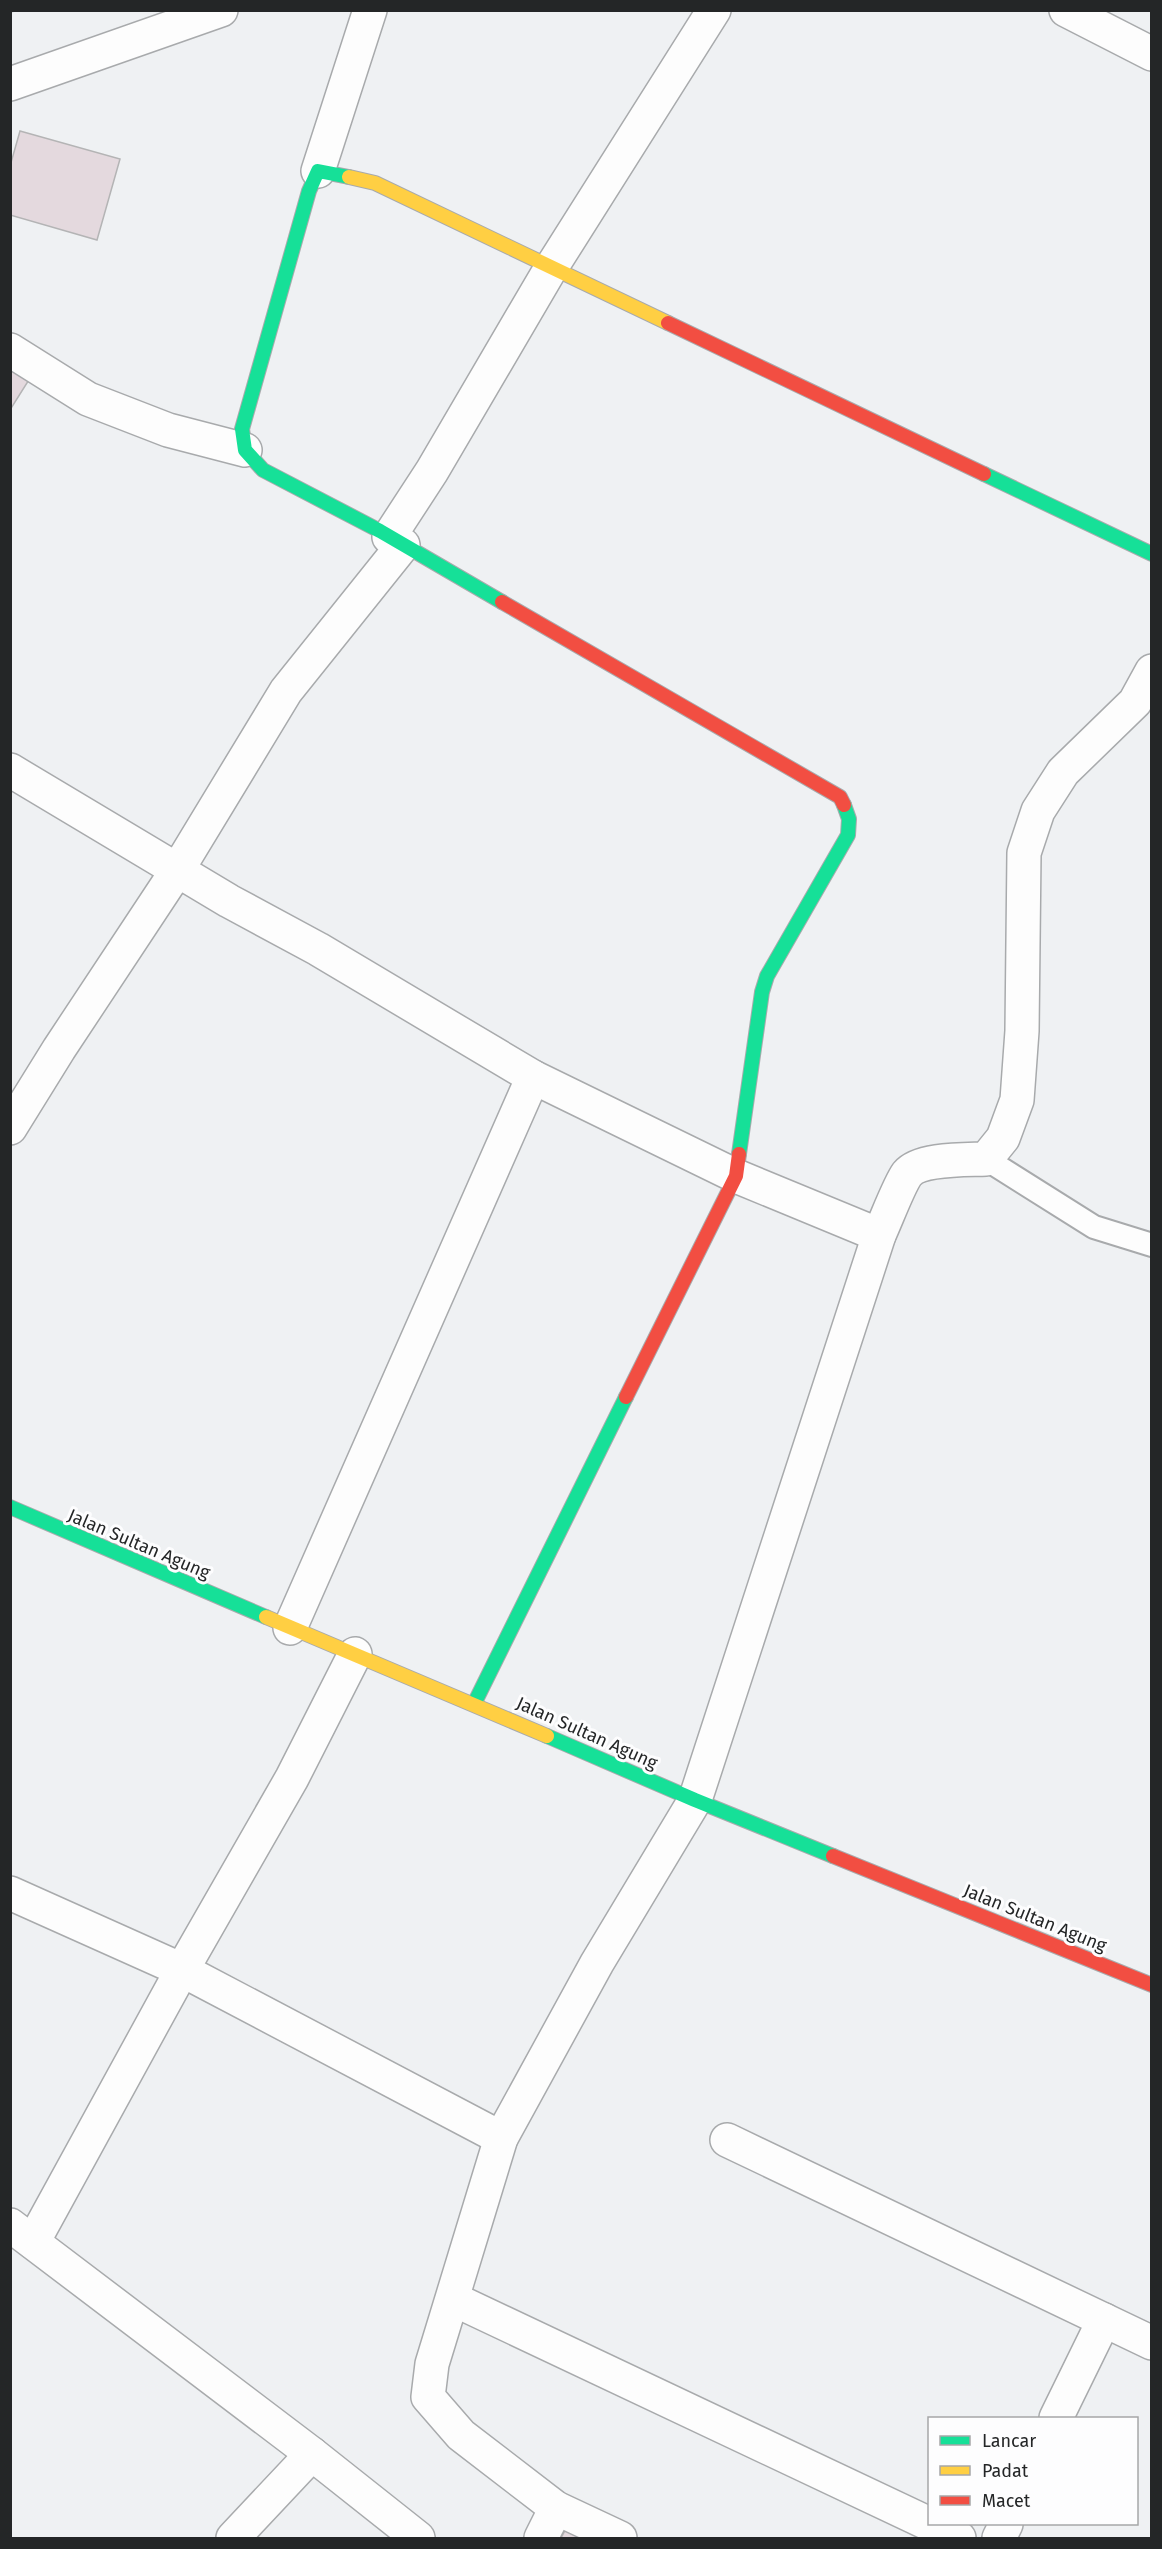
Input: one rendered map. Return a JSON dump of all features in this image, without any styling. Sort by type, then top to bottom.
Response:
[{"type":"street","points":[[10,84],[220,10]]},
{"type":"street","points":[[245,450],[242,429],[309,191],[318,171],[370,10]]},
{"type":"street","points":[[10,1128],[59,1049],[178,869],[286,691],[396,541],[432,471],[551,268],[714,10]]},
{"type":"street","points":[[1066,10],[1152,54]]},
{"type":"street","points":[[318,171],[375,183],[1152,554]]},
{"type":"street","points":[[10,350],[88,399],[168,430],[245,450],[263,470],[396,541],[840,797],[849,810],[848,835],[772,962],[764,984],[735,1176],[474,1704]]},
{"type":"street","points":[[620,2538],[556,2508],[461,2435],[428,2397],[432,2364],[501,2138],[597,1963],[695,1800],[879,1235],[908,1174],[918,1167],[938,1162],[986,1160],[1003,1138],[1017,1100],[1022,1031],[1024,853],[1038,811],[1063,772],[1135,702],[1152,671]]},
{"type":"street","points":[[10,770],[229,901],[318,949],[532,1077],[735,1176],[879,1235]]},
{"type":"street","points":[[290,1628],[532,1077]]},
{"type":"street","name":"Jalan Sultan Agung","points":[[10,1507],[695,1800],[1152,1985]]},
{"type":"street","points":[[355,1654],[292,1778],[182,1970],[22,2233],[312,2454],[418,2538]]},
{"type":"street","points":[[10,1893],[182,1970],[501,2138]]},
{"type":"street","points":[[727,2140],[1152,2343]]},
{"type":"street","points":[[453,2299],[928,2523]]},
{"type":"street","points":[[1056,2417],[1104,2320]]},
{"type":"street","points":[[233,2538],[312,2454]]},
{"type":"street","points":[[540,2538],[556,2508]]},
{"type":"street","points":[[931,2525],[959,2538]]},
{"type":"lane","points":[[986,1160],[1094,1227],[1152,1245]]},
{"type":"building","points":[[20,131],[120,159],[97,240],[10,215],[10,166]]},
{"type":"building","points":[[10,362],[32,375],[10,410]]},
{"type":"building","points":[[568,2525],[595,2538],[561,2538]]},
{"type":"traffic: fast","points":[[349,177],[318,171],[309,191],[242,429],[245,450],[263,470],[380,531],[502,602]]},
{"type":"traffic: fast","points":[[984,474],[1152,554]]},
{"type":"traffic: fast","points":[[739,1154],[762,992],[767,976],[848,835],[849,819],[844,805]]},
{"type":"traffic: fast","points":[[474,1704],[626,1397]]},
{"type":"traffic: fast","points":[[10,1507],[266,1617]]},
{"type":"traffic: fast","points":[[547,1736],[833,1856]]},
{"type":"traffic: slow","points":[[349,177],[375,183],[668,323]]},
{"type":"traffic: slow","points":[[266,1617],[547,1736]]},
{"type":"traffic: jam","points":[[668,323],[984,474]]},
{"type":"traffic: jam","points":[[502,602],[840,797],[844,805]]},
{"type":"traffic: jam","points":[[626,1397],[736,1176],[739,1154]]},
{"type":"traffic: jam","points":[[833,1856],[1152,1985]]}]
